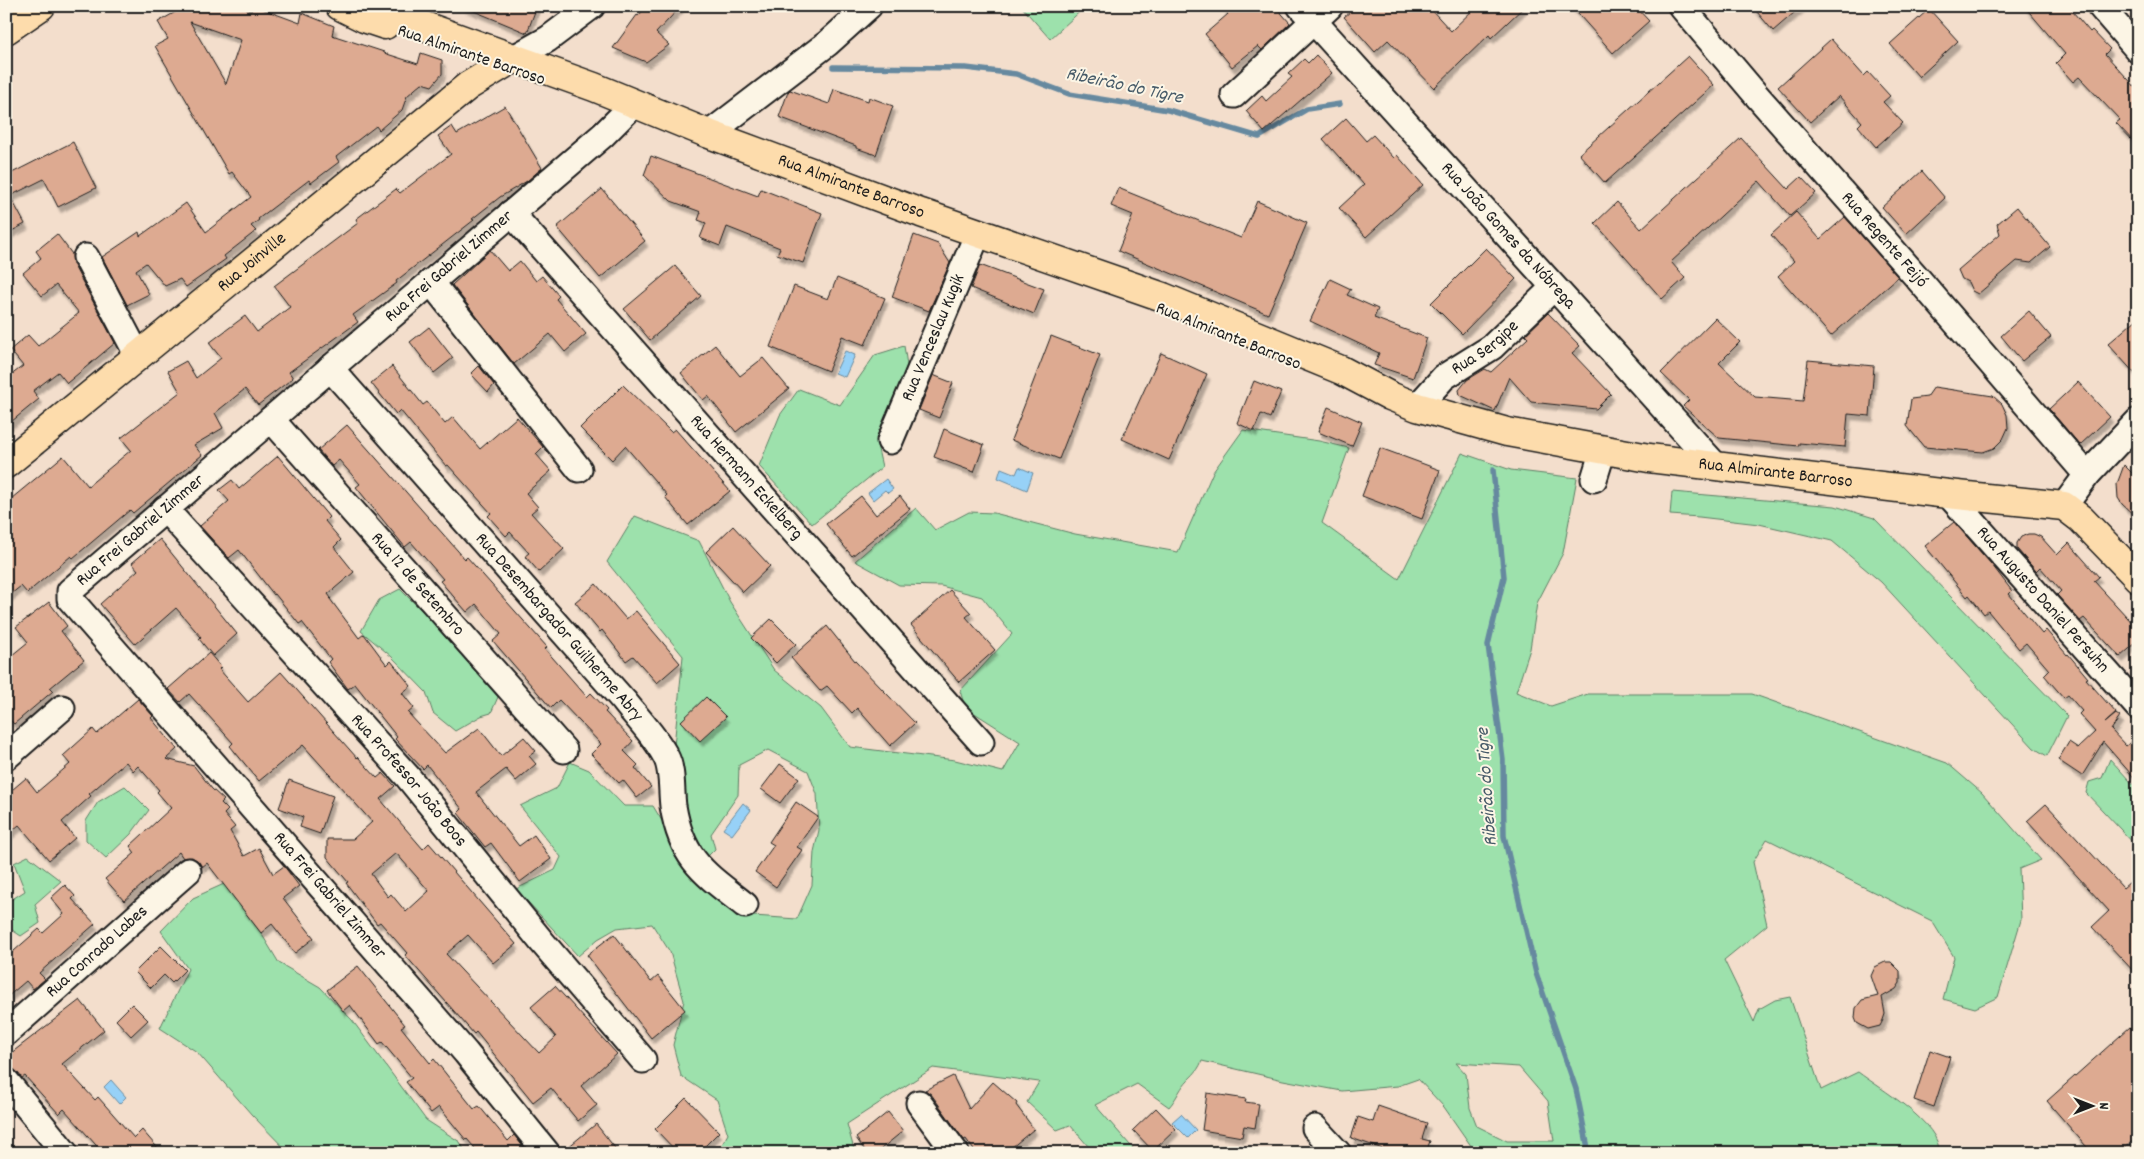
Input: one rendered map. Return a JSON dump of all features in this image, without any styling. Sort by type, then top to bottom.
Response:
[{"type":"main road","points":[[6,30],[41,6]]},
{"type":"main road","name":"Rua Almirante Barroso","points":[[340,6],[364,18],[507,62]]},
{"type":"main road","name":"Rua Almirante Barroso","points":[[369,6],[590,98],[634,104],[709,134],[1071,266],[1163,297],[1341,370],[1390,396],[1417,407],[1507,432],[1603,450],[1948,494],[2064,506]]},
{"type":"main road","name":"Rua Joinville","points":[[8,458],[138,356],[468,86],[507,62]]},
{"type":"main road","points":[[2064,506],[2081,519],[2138,578]]},
{"type":"street","points":[[507,62],[548,38],[592,6]]},
{"type":"street","points":[[709,134],[828,43],[869,6]]},
{"type":"street","name":"Rua Regente Feijó","points":[[1681,6],[1758,98],[1927,288],[2087,476]]},
{"type":"street","points":[[2100,6],[2138,50]]},
{"type":"street","points":[[1234,95],[1315,11]]},
{"type":"street","name":"Rua João Gomes da Nóbrega","points":[[1315,11],[1553,288],[1714,465]]},
{"type":"street","name":"Rua Frei Gabriel Zimmer","points":[[547,1153],[466,1053],[70,599],[70,591],[615,125],[634,104]]},
{"type":"street","name":"Rua Hermann Eckelberg","points":[[512,213],[981,742]]},
{"type":"street","name":"Rua Venceslau Kugik","points":[[890,441],[978,232]]},
{"type":"street","points":[[86,257],[138,356]]},
{"type":"street","points":[[432,282],[579,469]]},
{"type":"street","name":"Rua Sergipe","points":[[1417,407],[1444,377],[1492,347],[1553,288]]},
{"type":"street","name":"Rua Desembargador Guilherme Abry","points":[[330,368],[624,701],[661,748],[667,759],[678,830],[689,856],[710,877],[745,905]]},
{"type":"street","name":"Rua 12 de Setembro","points":[[271,419],[564,750]]},
{"type":"street","points":[[2064,506],[2087,476],[2138,421]]},
{"type":"street","points":[[1594,479],[1603,450]]},
{"type":"street","name":"Rua Augusto Daniel Persuhn","points":[[1948,494],[2138,707]]},
{"type":"street","name":"Rua Professor João Boos","points":[[165,509],[407,776],[542,942],[643,1060]]},
{"type":"street","points":[[6,757],[62,708]]},
{"type":"street","name":"Rua Conrado Labes","points":[[6,1033],[188,871]]},
{"type":"street","points":[[6,1081],[65,1153]]},
{"type":"street","points":[[919,1103],[956,1153]]},
{"type":"street","points":[[1315,1128],[1338,1153]]},
{"type":"green space","points":[[1021,6],[1086,6],[1050,39]]},
{"type":"green space","points":[[904,346],[907,365],[877,445],[882,467],[812,524],[759,466],[780,415],[799,389],[840,405],[875,355]]},
{"type":"green space","points":[[1243,430],[1319,441],[1349,448],[1322,523],[1399,579],[1462,453],[1511,470],[1577,478],[1563,553],[1537,603],[1530,649],[1516,692],[1551,706],[1588,694],[1752,694],[1947,763],[1982,793],[2041,860],[2019,869],[2021,920],[1998,997],[1975,1008],[1943,999],[1954,957],[1932,921],[1767,839],[1753,862],[1767,925],[1724,960],[1754,1022],[1759,1009],[1775,1000],[1790,997],[1821,1090],[1858,1072],[1908,1108],[1931,1130],[1937,1142],[1939,1153],[1476,1153],[1444,1107],[1418,1079],[1398,1086],[1342,1091],[1283,1080],[1202,1061],[1169,1107],[1137,1084],[1095,1105],[1137,1153],[1094,1153],[1070,1125],[1057,1130],[1027,1102],[1039,1082],[933,1068],[847,1124],[855,1153],[717,1153],[728,1134],[717,1100],[681,1076],[673,1045],[684,1001],[670,952],[652,924],[617,928],[598,939],[578,956],[516,889],[555,870],[561,857],[520,806],[557,788],[570,762],[589,770],[624,806],[653,806],[676,844],[695,881],[739,915],[797,919],[812,885],[814,852],[819,830],[817,794],[808,771],[768,750],[739,765],[738,795],[711,834],[715,849],[706,858],[692,834],[682,803],[674,746],[683,656],[607,562],[635,516],[699,541],[730,602],[774,670],[821,708],[850,747],[955,760],[1003,772],[1020,742],[965,707],[960,691],[1012,634],[982,597],[941,586],[899,585],[855,561],[916,508],[935,530],[969,512],[994,513],[1075,534],[1178,552],[1213,472]],"holes":[[[1456,1063],[1519,1067],[1548,1101],[1554,1141],[1507,1141],[1477,1126],[1470,1108],[1466,1074]]]},
{"type":"green space","points":[[1672,492],[1835,506],[1874,518],[2067,716],[2047,756],[2034,748],[1881,582],[1832,541],[1759,524],[1670,515]]},
{"type":"green space","points":[[400,589],[425,614],[498,697],[491,713],[481,716],[455,731],[433,713],[426,692],[392,657],[361,631],[379,600]]},
{"type":"green space","points":[[2110,759],[2138,790],[2138,848],[2086,793],[2089,782],[2102,778]]},
{"type":"green space","points":[[125,786],[149,810],[131,834],[106,858],[86,840],[86,821],[98,802]]},
{"type":"green space","points":[[28,856],[61,881],[35,904],[40,923],[21,936],[6,926],[6,903],[25,891],[14,863]]},
{"type":"green space","points":[[224,884],[261,933],[279,963],[320,987],[352,1020],[426,1120],[460,1142],[466,1153],[289,1153],[252,1115],[197,1052],[160,1028],[188,969],[161,931],[193,898]]},
{"type":"water","points":[[845,351],[855,355],[845,377],[835,373]]},
{"type":"water","points":[[1019,467],[1033,473],[1027,490],[998,478],[1001,468],[1016,474]]},
{"type":"water","points":[[886,479],[893,489],[888,493],[885,490],[873,500],[868,493]]},
{"type":"water","points":[[743,803],[751,810],[732,835],[723,829]]},
{"type":"water","points":[[111,1080],[126,1097],[119,1104],[104,1087]]},
{"type":"water","points":[[1181,1114],[1196,1130],[1188,1138],[1172,1122]]},
{"type":"building","points":[[186,6],[238,6],[251,11],[254,6],[300,23],[302,13],[334,26],[332,35],[384,53],[418,64],[421,53],[442,60],[442,74],[432,86],[422,83],[407,96],[402,110],[379,130],[376,126],[336,157],[339,162],[311,183],[309,180],[258,219],[251,226],[256,231],[224,256],[226,259],[186,287],[180,279],[165,286],[146,263],[136,270],[149,294],[127,305],[102,257],[139,232],[140,236],[186,203],[206,232],[251,197],[232,172],[229,174],[155,46],[168,39],[158,22]],"holes":[[[190,22],[241,40],[226,84]]]},
{"type":"building","points":[[462,6],[537,6],[527,33]]},
{"type":"building","points":[[647,6],[681,6],[656,33],[669,45],[646,62],[613,48],[637,15]]},
{"type":"building","points":[[1222,6],[1275,6],[1290,23],[1262,50],[1258,46],[1232,67],[1205,34],[1228,14]]},
{"type":"building","points":[[1357,6],[1428,6],[1451,31],[1477,6],[1525,6],[1491,38],[1489,35],[1434,88],[1388,40],[1375,52],[1344,17]]},
{"type":"building","points":[[1571,6],[1635,6],[1649,21],[1613,53]]},
{"type":"building","points":[[1752,6],[1802,6],[1773,31]]},
{"type":"building","points":[[2024,6],[2068,6],[2090,32],[2092,30],[2110,49],[2105,54],[2138,90],[2138,146],[2116,123],[2120,120],[2079,77],[2073,82],[2056,63],[2065,54]]},
{"type":"building","points":[[1929,9],[1958,41],[1919,77],[1890,44]]},
{"type":"building","points":[[1831,39],[1864,76],[1868,72],[1890,96],[1883,102],[1903,123],[1876,147],[1858,126],[1862,122],[1839,96],[1810,122],[1778,87]]},
{"type":"building","points":[[1316,55],[1332,73],[1264,132],[1246,111],[1262,96],[1266,101],[1292,77],[1288,74],[1304,59],[1308,63]]},
{"type":"building","points":[[1688,56],[1714,85],[1605,183],[1579,154]]},
{"type":"building","points":[[834,89],[868,101],[869,97],[893,106],[876,155],[779,117],[790,90],[829,104]]},
{"type":"building","points":[[505,106],[542,168],[527,181],[500,197],[472,219],[474,220],[396,281],[397,283],[353,315],[358,322],[289,372],[293,378],[258,405],[245,389],[215,413],[223,428],[194,445],[202,455],[133,513],[130,510],[73,558],[71,556],[27,593],[21,586],[6,598],[6,503],[63,456],[88,486],[131,450],[121,438],[180,392],[168,371],[186,361],[196,378],[221,358],[209,343],[245,316],[257,332],[290,307],[274,286],[358,223],[356,219],[396,189],[400,193],[451,154],[438,136],[452,126],[457,134]]},
{"type":"building","points":[[1346,118],[1366,141],[1373,135],[1394,158],[1397,155],[1423,185],[1366,237],[1339,208],[1364,185],[1323,139]]},
{"type":"building","points":[[1741,138],[1788,189],[1801,177],[1816,193],[1790,216],[1759,181],[1671,262],[1685,278],[1662,299],[1595,223],[1617,202],[1641,229]]},
{"type":"building","points":[[73,142],[96,188],[58,207],[44,179],[10,196],[25,224],[6,234],[6,176]]},
{"type":"building","points":[[651,156],[758,196],[761,189],[822,213],[803,263],[777,254],[780,248],[727,227],[720,246],[700,238],[706,223],[698,220],[701,212],[671,201],[644,175]]},
{"type":"building","points":[[1922,171],[1945,198],[1906,234],[1882,207]]},
{"type":"building","points":[[1118,188],[1241,238],[1257,201],[1307,223],[1268,314],[1118,251],[1133,215],[1111,206]]},
{"type":"building","points":[[602,189],[645,241],[600,278],[557,227]]},
{"type":"building","points":[[2017,207],[2050,247],[2031,263],[2017,261],[1978,294],[1972,291],[1968,282],[1962,279],[1958,270],[2000,234],[1997,224]]},
{"type":"building","points":[[1796,212],[1820,239],[1845,217],[1898,277],[1831,336],[1778,276],[1794,261],[1771,235]]},
{"type":"building","points":[[57,234],[72,254],[73,264],[115,343],[67,383],[58,372],[33,391],[39,399],[6,426],[6,379],[23,366],[10,350],[28,335],[38,346],[79,313],[56,285],[42,296],[23,273],[41,258],[36,251]]},
{"type":"building","points":[[914,235],[938,244],[950,263],[929,311],[892,297]]},
{"type":"building","points":[[1486,248],[1516,279],[1462,334],[1431,303]]},
{"type":"building","points":[[490,250],[508,271],[520,261],[536,281],[542,276],[559,296],[556,299],[586,334],[565,352],[550,334],[514,364],[452,285]]},
{"type":"building","points":[[980,265],[1044,289],[1034,314],[971,288]]},
{"type":"building","points":[[675,266],[701,296],[650,340],[624,309]]},
{"type":"building","points":[[837,278],[885,298],[865,345],[842,336],[828,371],[770,347],[794,286],[828,299]]},
{"type":"building","points":[[1330,279],[1351,289],[1347,295],[1378,309],[1374,318],[1427,338],[1413,378],[1374,365],[1379,353],[1310,321]]},
{"type":"building","points":[[2029,311],[2051,337],[2022,361],[2001,336]]},
{"type":"building","points":[[1548,313],[1580,346],[1572,353],[1611,394],[1596,409],[1531,402],[1509,377],[1495,411],[1460,395],[1459,390],[1467,380],[1485,369],[1491,372],[1528,338],[1525,335]]},
{"type":"building","points":[[1715,318],[1740,342],[1719,363],[1755,397],[1803,401],[1808,360],[1874,366],[1870,416],[1848,414],[1845,447],[1799,443],[1799,446],[1719,438],[1683,406],[1689,400],[1661,373]]},
{"type":"building","points":[[2138,318],[2138,377],[2108,344]]},
{"type":"building","points":[[429,327],[453,358],[434,373],[410,342]]},
{"type":"building","points":[[1051,336],[1100,355],[1059,459],[1011,440]]},
{"type":"building","points":[[715,345],[740,376],[763,358],[789,389],[736,432],[708,396],[703,400],[681,373]]},
{"type":"building","points":[[1161,353],[1207,374],[1169,460],[1122,439]]},
{"type":"building","points":[[392,366],[423,405],[427,402],[445,424],[453,417],[480,449],[517,417],[543,447],[536,454],[551,471],[526,493],[538,507],[531,513],[564,549],[539,572],[525,556],[529,553],[510,532],[506,536],[488,516],[491,513],[448,465],[446,466],[400,410],[396,414],[371,383]]},
{"type":"building","points":[[479,366],[494,385],[488,392],[471,374]]},
{"type":"building","points":[[933,375],[953,383],[939,418],[919,410]]},
{"type":"building","points":[[1254,381],[1281,392],[1270,418],[1261,414],[1254,431],[1237,423]]},
{"type":"building","points":[[2078,382],[2110,417],[2080,445],[2049,409]]},
{"type":"building","points":[[623,385],[671,432],[675,429],[730,491],[688,525],[665,497],[667,495],[625,446],[612,460],[580,428]]},
{"type":"building","points":[[1934,387],[1993,396],[2002,404],[2007,415],[2008,428],[2003,439],[1994,448],[1983,452],[1924,447],[1907,426],[1911,399],[1927,397]]},
{"type":"building","points":[[1328,407],[1362,422],[1352,446],[1318,432]]},
{"type":"building","points":[[347,425],[465,559],[467,557],[547,647],[545,649],[587,697],[591,693],[607,710],[605,712],[633,741],[624,751],[638,765],[635,768],[651,787],[637,798],[623,780],[619,783],[591,754],[601,744],[559,700],[551,708],[493,641],[501,634],[476,604],[467,612],[440,581],[443,579],[411,542],[405,547],[356,487],[360,484],[339,460],[332,466],[318,450]]},
{"type":"building","points":[[944,429],[984,445],[974,472],[934,457]]},
{"type":"building","points":[[1380,448],[1440,470],[1422,519],[1362,496]]},
{"type":"building","points":[[278,456],[329,517],[325,521],[341,540],[334,547],[354,572],[328,594],[359,638],[364,634],[387,665],[391,661],[411,686],[402,693],[414,708],[408,713],[445,753],[479,728],[501,756],[524,737],[536,751],[529,756],[536,764],[516,781],[506,769],[476,792],[519,846],[534,835],[551,859],[520,882],[491,843],[485,847],[458,813],[462,809],[427,765],[423,769],[395,739],[397,737],[355,684],[348,689],[328,662],[331,659],[302,622],[299,624],[239,550],[229,558],[200,526],[229,501],[219,490],[232,480],[239,489]]},
{"type":"building","points":[[2124,465],[2138,479],[2138,519],[2118,498],[2117,484]]},
{"type":"building","points":[[861,496],[876,515],[900,496],[910,509],[852,556],[826,524]]},
{"type":"building","points":[[1954,522],[1992,565],[2012,591],[2009,594],[2042,634],[2046,630],[2116,713],[2105,723],[2116,714],[2120,717],[2111,730],[2126,746],[2138,736],[2138,782],[2103,742],[2082,776],[2058,760],[2069,742],[2078,748],[2095,732],[2079,714],[2082,711],[2068,695],[2064,698],[2044,675],[2049,670],[2026,643],[2019,649],[1988,611],[1984,614],[1969,595],[1967,597],[1925,546]]},
{"type":"building","points":[[733,526],[770,566],[743,592],[706,552]]},
{"type":"building","points":[[2028,534],[2041,537],[2057,555],[2069,543],[2099,577],[2094,581],[2138,629],[2138,641],[2120,657],[2084,618],[2080,621],[2057,595],[2061,591],[2040,567],[2036,571],[2017,549],[2017,543],[2021,537]]},
{"type":"building","points":[[160,539],[237,634],[213,656],[199,639],[201,637],[176,608],[135,644],[100,604],[138,570],[132,563]]},
{"type":"building","points":[[596,584],[626,619],[636,611],[680,663],[657,683],[633,656],[626,661],[602,630],[600,632],[575,602]]},
{"type":"building","points":[[950,590],[971,613],[966,617],[995,650],[959,682],[911,625]]},
{"type":"building","points":[[49,602],[67,626],[61,631],[84,660],[50,688],[53,691],[14,724],[6,716],[6,660],[28,642],[16,627]]},
{"type":"building","points":[[771,619],[796,644],[776,663],[751,638]]},
{"type":"building","points":[[827,626],[855,661],[915,723],[890,746],[857,708],[852,713],[827,686],[820,691],[791,658]]},
{"type":"building","points":[[209,653],[221,667],[219,669],[248,702],[281,672],[377,778],[383,773],[395,786],[380,799],[423,849],[429,843],[516,944],[493,963],[468,935],[446,954],[539,1053],[556,1037],[531,1007],[555,986],[617,1054],[581,1086],[597,1105],[578,1121],[551,1088],[533,1102],[476,1032],[474,1034],[405,955],[407,953],[380,922],[377,924],[346,883],[348,882],[327,857],[327,839],[353,839],[372,822],[303,745],[259,781],[230,746],[233,743],[189,694],[180,702],[168,689]],"holes":[[[396,853],[429,891],[406,912],[391,894],[388,897],[371,874]]]},
{"type":"building","points":[[706,697],[726,717],[700,741],[681,721]]},
{"type":"building","points":[[138,699],[177,749],[166,759],[194,766],[212,789],[224,800],[221,803],[228,810],[224,814],[235,827],[230,831],[244,856],[259,848],[273,874],[284,866],[299,886],[283,898],[314,938],[295,953],[272,924],[261,933],[207,863],[202,867],[192,857],[183,858],[179,852],[124,901],[105,879],[135,853],[130,846],[171,808],[157,792],[159,790],[138,766],[133,771],[126,762],[89,794],[91,796],[62,822],[75,838],[49,860],[19,825],[6,836],[6,795],[26,778],[37,792],[70,764],[63,756],[93,729],[97,734]]},
{"type":"building","points":[[780,764],[799,778],[780,803],[761,789]]},
{"type":"building","points":[[289,780],[333,796],[320,834],[300,827],[303,817],[279,808]]},
{"type":"building","points":[[796,802],[818,817],[797,847],[802,850],[776,887],[755,872],[774,845],[769,842]]},
{"type":"building","points":[[2046,804],[2123,888],[2138,875],[2138,976],[2092,927],[2109,911],[2027,821]]},
{"type":"building","points":[[65,885],[75,896],[72,899],[95,924],[39,973],[45,979],[33,989],[26,981],[6,998],[6,958],[39,929],[43,933],[64,914],[51,898]]},
{"type":"building","points":[[614,934],[651,982],[658,976],[685,1010],[651,1038],[587,955]]},
{"type":"building","points":[[161,946],[185,970],[172,983],[164,975],[151,988],[135,972]]},
{"type":"building","points":[[1885,962],[1891,962],[1900,971],[1900,983],[1896,989],[1882,997],[1885,1014],[1880,1026],[1868,1029],[1857,1023],[1855,1018],[1856,1008],[1862,1000],[1878,996],[1871,976],[1875,967]]},
{"type":"building","points":[[358,966],[405,1025],[401,1027],[430,1063],[434,1059],[474,1109],[479,1106],[508,1141],[514,1135],[528,1153],[479,1153],[439,1107],[431,1113],[406,1082],[412,1078],[382,1042],[379,1044],[350,1005],[343,1011],[327,990]]},
{"type":"building","points":[[80,1000],[104,1030],[62,1064],[95,1100],[98,1097],[134,1138],[142,1130],[162,1153],[103,1153],[64,1109],[59,1114],[25,1076],[22,1078],[17,1072],[6,1066],[6,1057]]},
{"type":"building","points":[[132,1004],[148,1020],[131,1036],[116,1020]]},
{"type":"building","points":[[2130,1027],[2138,1036],[2138,1136],[2119,1153],[2092,1153],[2047,1101]]},
{"type":"building","points":[[1930,1050],[1950,1057],[1934,1107],[1914,1100]]},
{"type":"building","points":[[953,1076],[969,1109],[993,1082],[1017,1103],[1016,1105],[1034,1129],[1005,1153],[976,1153],[966,1139],[964,1140],[931,1094],[925,1090]]},
{"type":"building","points":[[1207,1093],[1246,1099],[1245,1102],[1259,1104],[1255,1128],[1244,1126],[1242,1137],[1202,1130]]},
{"type":"building","points":[[686,1098],[719,1132],[698,1153],[678,1153],[655,1129]]},
{"type":"building","points":[[1378,1106],[1427,1123],[1422,1139],[1430,1141],[1426,1153],[1385,1153],[1386,1150],[1351,1138],[1358,1117],[1373,1122]]},
{"type":"building","points":[[1156,1108],[1176,1129],[1153,1151],[1133,1130]]},
{"type":"building","points":[[888,1112],[903,1131],[876,1153],[867,1153],[856,1138]]},
{"type":"building","points":[[596,1124],[619,1153],[561,1153]]},
{"type":"waterway","name":"Ribeirão do Tigre","points":[[833,67],[966,68],[1016,74],[1069,94],[1168,110],[1259,137],[1307,109],[1340,104]]},
{"type":"waterway","name":"Ribeirão do Tigre","points":[[1493,470],[1504,577],[1488,645],[1503,760],[1504,836],[1536,973],[1576,1089],[1589,1153]]}]
